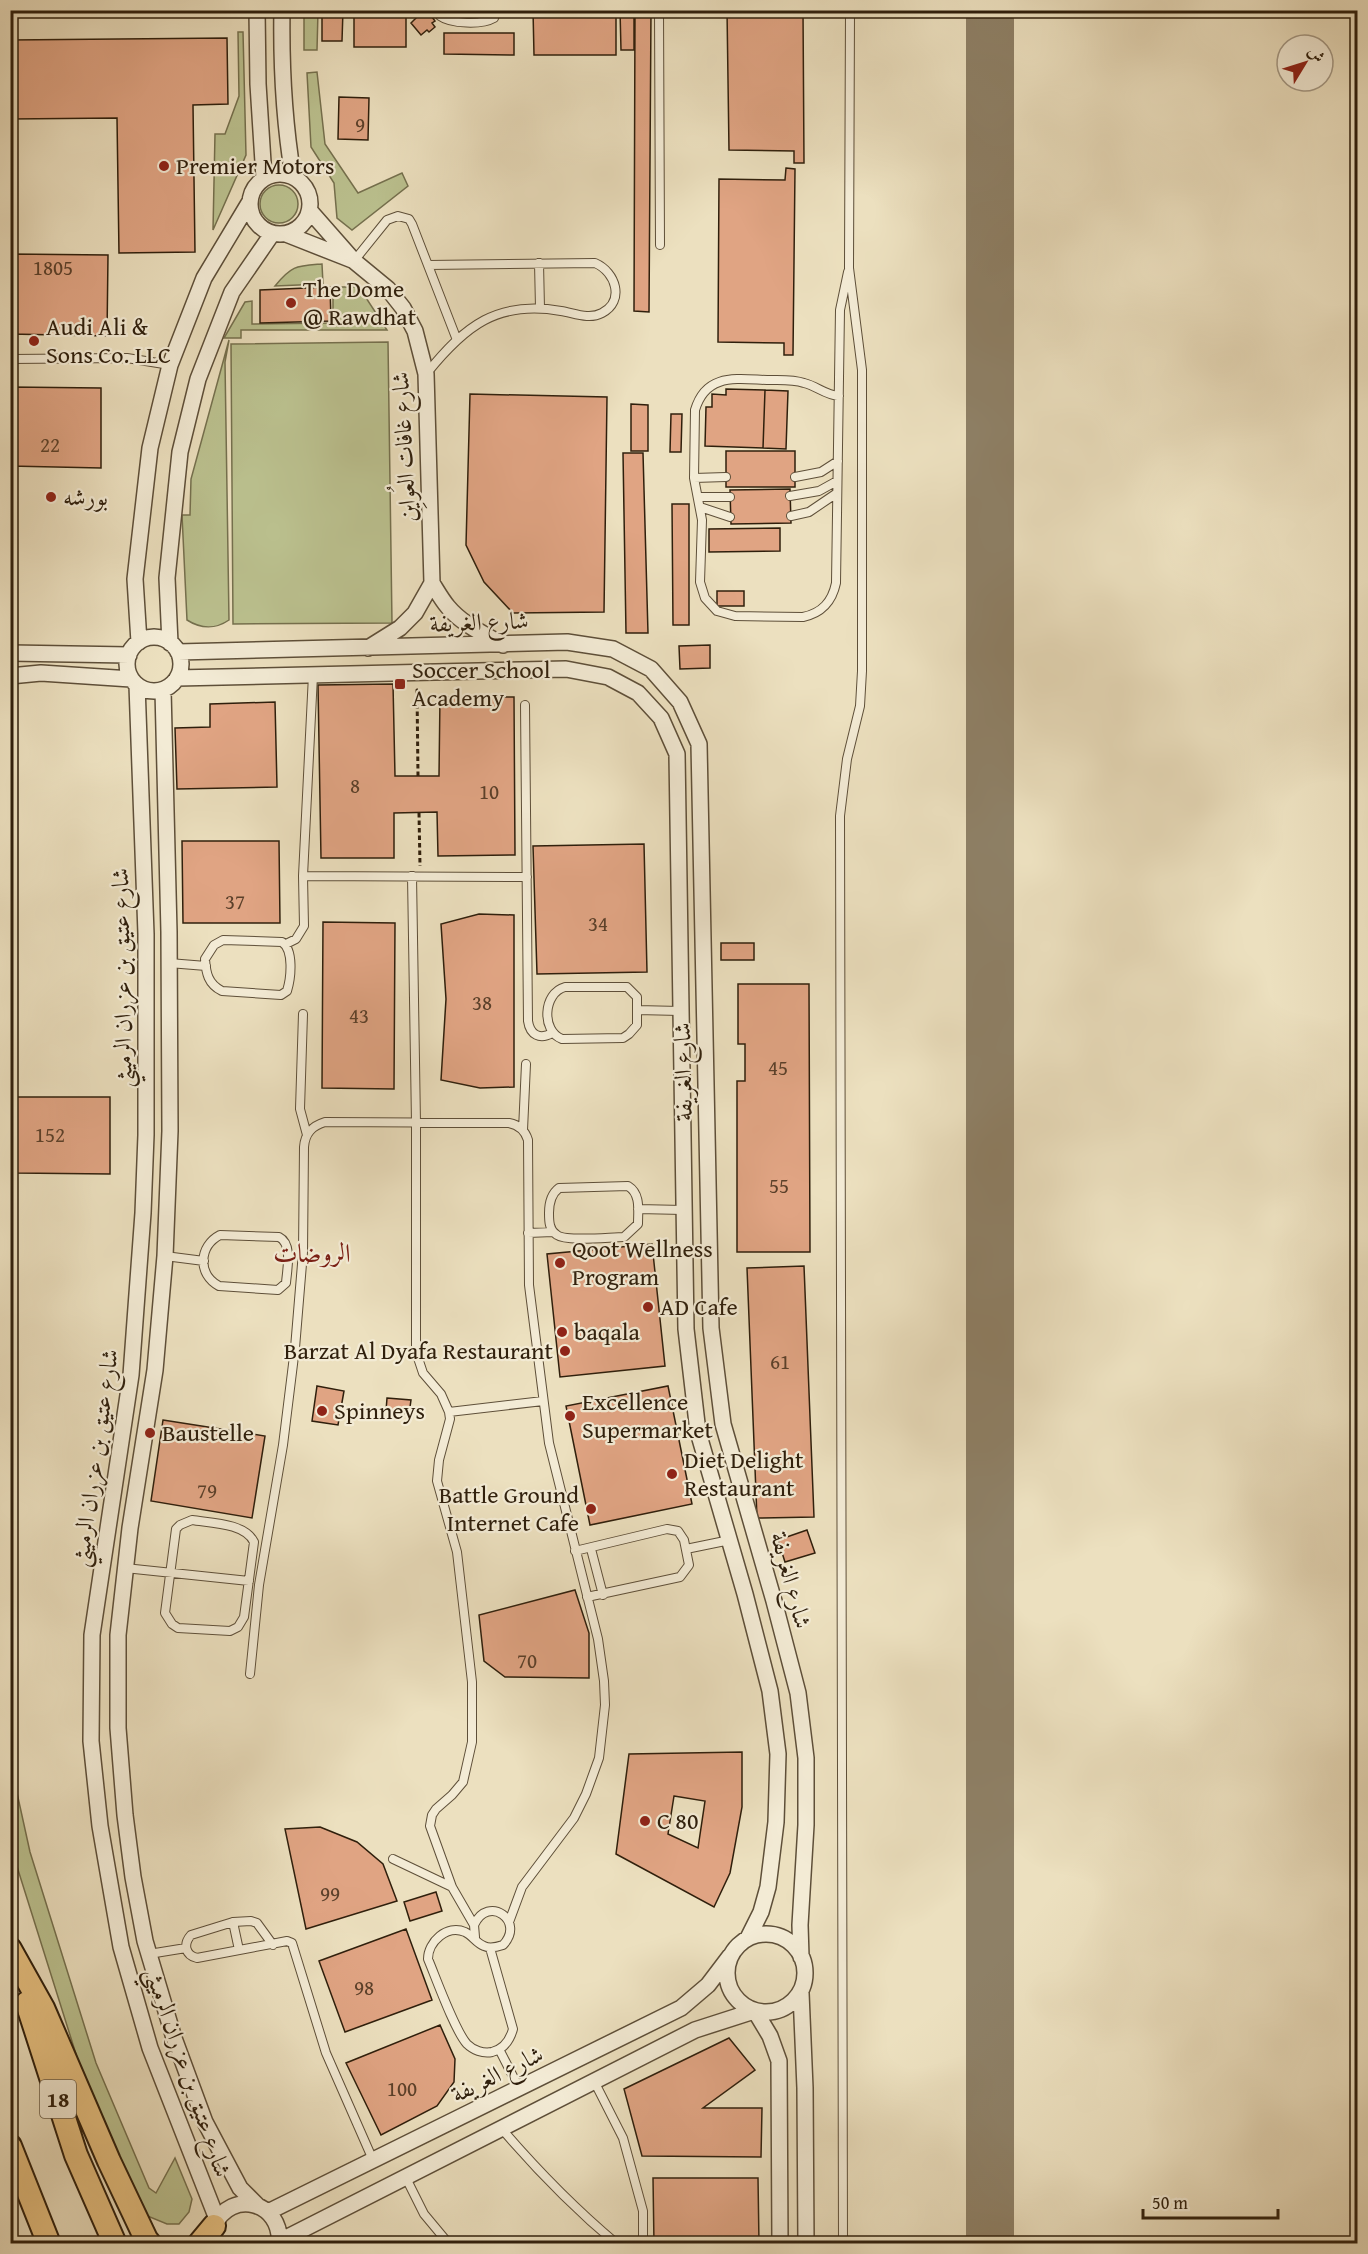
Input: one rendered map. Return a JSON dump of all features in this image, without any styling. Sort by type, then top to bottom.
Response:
[{"type":"main road","points":[[10,1950],[43,2008],[109,2161],[150,2244]]},
{"type":"main road","name":"18","points":[[10,1950],[76,2155],[114,2244]]},
{"type":"main road","points":[[10,2146],[49,2244]]},
{"type":"main road","points":[[199,2244],[214,2230]]},
{"type":"street","points":[[257,10],[258,84],[264,178]]},
{"type":"street","points":[[282,10],[282,83],[293,176]]},
{"type":"street","points":[[10,676],[41,673],[134,682],[149,691],[163,690],[174,683],[177,678],[181,665],[174,647],[167,578],[180,452],[198,379],[232,292],[279,234],[301,226],[309,211],[307,190],[293,176],[283,173],[273,174],[256,184],[249,203],[204,278],[170,365],[150,448],[136,568],[139,642]]},
{"type":"street","points":[[249,203],[253,219],[258,226],[279,234]]},
{"type":"street","name":"شارع غافات العُوايِن","points":[[309,211],[354,261],[388,289],[403,308],[415,331],[426,374],[432,584]]},
{"type":"street","name":"شارع غافات العُوايِن","points":[[279,234],[354,261]]},
{"type":"street","points":[[368,648],[400,628],[415,614],[432,584],[448,608],[462,620],[503,645]]},
{"type":"street","points":[[134,682],[128,671],[129,655],[139,642],[151,637],[158,638],[174,647]]},
{"type":"street","name":"شارع الغريفة","points":[[174,647],[368,648],[567,642],[613,649],[651,669],[680,702],[699,744],[711,1328],[723,1424],[798,1693],[806,1758],[806,1825],[800,1925],[801,1957]]},
{"type":"street","points":[[10,653],[129,655]]},
{"type":"street","name":"شارع الغريفة","points":[[177,678],[566,669],[608,676],[638,693],[662,718],[677,754],[686,1329],[698,1432],[770,1690],[778,1754],[776,1822],[768,1887],[761,1912],[748,1938]]},
{"type":"street","name":"شارع عتيق بن عزران الرميثي","points":[[134,682],[146,934],[146,1135],[143,1214],[131,1375],[92,1635],[91,1741],[100,1826],[121,1947],[150,2048],[214,2230]]},
{"type":"street","name":"شارع عتيق بن عزران الرميثي","points":[[163,690],[170,1131],[165,1256],[155,1370],[130,1527],[118,1635],[118,1728],[133,1877],[149,1954],[174,2038],[205,2122],[240,2188],[275,2220],[279,2230],[279,2242]]},
{"type":"street","points":[[801,1993],[785,2008],[775,2012],[754,2011],[742,2005],[733,1995],[728,1983],[727,1969],[730,1956],[748,1938],[760,1934],[773,1935],[794,1946],[805,1969],[805,1981],[801,1993],[805,2088],[806,2244]]},
{"type":"street","name":"شارع الغريفة","points":[[263,2209],[373,2160],[681,2007],[708,1985],[730,1956]]},
{"type":"street","points":[[754,2011],[770,2036],[779,2061],[780,2244]]},
{"type":"street","name":"شارع الغريفة","points":[[279,2242],[695,2030],[754,2011]]},
{"type":"street","points":[[214,2230],[225,2210],[235,2205],[247,2204],[263,2209]]},
{"type":"lane","points":[[438,10],[440,16],[450,21],[485,22],[494,18],[497,10]]},
{"type":"lane","points":[[659,10],[660,245]]},
{"type":"lane","points":[[843,2244],[840,816],[847,759],[860,706],[862,671],[862,370],[849,268],[850,10]]},
{"type":"lane","points":[[354,261],[387,220],[398,216],[409,219],[457,340]]},
{"type":"lane","points":[[539,263],[540,308]]},
{"type":"lane","points":[[426,374],[457,340],[483,320],[498,313],[513,309],[540,308],[594,316],[610,307],[616,290],[615,281],[610,273],[604,266],[595,263],[428,265]]},
{"type":"lane","points":[[838,396],[795,381],[734,379],[716,382],[702,394],[694,410],[694,478],[702,520],[700,582],[710,605],[717,611],[735,616],[803,617],[825,607],[834,592],[836,583],[840,310],[849,268]]},
{"type":"lane","points":[[10,359],[127,358],[170,365]]},
{"type":"lane","points":[[795,477],[821,472],[838,461]]},
{"type":"lane","points":[[694,478],[726,477]]},
{"type":"lane","points":[[790,496],[819,491],[837,481]]},
{"type":"lane","points":[[791,516],[809,512],[837,493]]},
{"type":"lane","points":[[698,497],[730,497]]},
{"type":"lane","points":[[700,507],[730,517]]},
{"type":"lane","points":[[286,944],[296,939],[304,926],[303,876],[313,675]]},
{"type":"lane","points":[[525,705],[528,1021],[529,1028],[538,1036],[543,1037],[552,1033]]},
{"type":"lane","points":[[303,876],[527,877]]},
{"type":"lane","points":[[416,876],[416,1352],[423,1373],[441,1394],[449,1412],[450,1419],[439,1461],[437,1481],[457,1552],[472,1682],[472,1743],[463,1782],[452,1796],[436,1809],[431,1819],[432,1833],[452,1887],[474,1925],[475,1938]]},
{"type":"lane","points":[[223,940],[286,944],[290,952],[289,988],[281,995],[222,991],[211,983],[205,959],[214,945],[223,940]]},
{"type":"lane","points":[[168,963],[206,966]]},
{"type":"lane","points":[[627,987],[636,997],[637,1025],[623,1038],[562,1039],[552,1033],[548,1008],[551,997],[559,989],[627,987]]},
{"type":"lane","points":[[637,1010],[680,1011]]},
{"type":"lane","points":[[250,1674],[259,1585],[283,1445],[303,1252],[304,1147],[307,1135],[300,1109],[303,1014]]},
{"type":"lane","points":[[523,1130],[526,1064]]},
{"type":"lane","points":[[307,1135],[317,1125],[325,1122],[509,1123],[526,1134],[529,1285],[543,1401],[549,1443],[598,1639],[604,1681],[603,1730],[599,1758],[586,1794],[574,1818],[522,1887],[509,1922]]},
{"type":"lane","points":[[628,1186],[636,1192],[638,1224],[624,1237],[563,1238],[553,1232],[550,1227],[549,1207],[552,1196],[559,1188],[628,1186]]},
{"type":"lane","points":[[638,1209],[683,1210]]},
{"type":"lane","points":[[528,1233],[553,1232]]},
{"type":"lane","points":[[220,1235],[279,1237],[283,1239],[287,1247],[284,1286],[278,1290],[219,1286],[208,1278],[203,1254],[212,1239],[220,1235]]},
{"type":"lane","points":[[165,1256],[204,1261]]},
{"type":"lane","points":[[284,1286],[300,1287]]},
{"type":"lane","points":[[449,1412],[543,1401]]},
{"type":"lane","points":[[192,1520],[240,1529],[252,1536],[254,1542],[249,1581],[244,1617],[230,1631],[178,1628],[172,1624],[165,1613],[176,1529],[192,1520]]},
{"type":"lane","points":[[575,1551],[667,1529],[682,1535],[686,1549],[689,1565],[680,1577],[587,1597]]},
{"type":"lane","points":[[686,1549],[730,1540]]},
{"type":"lane","points":[[591,1548],[603,1595]]},
{"type":"lane","points":[[126,1568],[249,1581]]},
{"type":"lane","points":[[393,1859],[452,1887]]},
{"type":"lane","points":[[474,1925],[481,1914],[494,1911],[505,1916],[511,1928],[503,1945],[490,1948],[460,1930],[454,1930],[439,1936],[430,1946],[428,1959],[463,2038],[475,2050],[491,2052],[506,2044],[513,2029],[490,1948]]},
{"type":"lane","points":[[273,1945],[258,1923],[251,1921],[233,1922],[191,1935],[187,1940],[186,1948],[188,1953],[197,1958],[273,1945],[288,1941],[293,1946],[326,2053],[340,2090],[373,2160]]},
{"type":"lane","points":[[233,1922],[239,1950]]},
{"type":"lane","points":[[149,1954],[186,1948]]},
{"type":"lane","points":[[499,2049],[519,2088]]},
{"type":"lane","points":[[594,2081],[623,2138],[643,2211],[643,2244]]},
{"type":"lane","points":[[501,2128],[538,2172],[617,2244]]},
{"type":"lane","points":[[405,2176],[424,2214],[449,2244]]},
{"type":"path","points":[[418,776],[417,690],[428,689]]},
{"type":"path","points":[[416,876],[419,813]]},
{"type":"path","points":[[10,2225],[19,2244]]},
{"type":"green space","points":[[304,11],[318,11],[317,50],[304,50]]},
{"type":"green space","points":[[238,32],[243,32],[246,155],[213,230],[215,134],[225,134],[239,96]]},
{"type":"green space","points":[[317,72],[325,144],[358,193],[402,173],[408,186],[352,230],[337,218],[334,183],[311,147],[307,73]]},
{"type":"green space","points":[[279,185],[293,190],[298,204],[293,218],[279,223],[265,218],[260,204],[265,190]]},
{"type":"green space","points":[[322,264],[323,284],[275,286],[291,270],[306,265]]},
{"type":"green space","points":[[333,287],[359,287],[387,330],[241,330],[241,338],[224,338],[245,302],[252,301],[252,324],[333,323]]},
{"type":"green space","points":[[229,340],[225,362],[229,620],[219,625],[203,626],[187,620],[182,515],[190,515],[191,479]]},
{"type":"green space","points":[[388,342],[392,623],[233,624],[231,344]]},
{"type":"green space","points":[[10,1761],[30,1852],[96,2063],[149,2188],[156,2193],[175,2158],[192,2199],[189,2212],[179,2224],[167,2224],[145,2215],[81,2070],[10,1841]]},
{"type":"building","points":[[322,10],[343,10],[342,41],[322,41]]},
{"type":"building","points":[[354,10],[406,10],[406,47],[354,47]]},
{"type":"building","points":[[418,10],[421,12],[431,10],[435,14],[432,17],[435,21],[432,23],[435,27],[421,35],[411,23],[416,18],[413,15]]},
{"type":"building","points":[[533,10],[616,10],[616,55],[534,55]]},
{"type":"building","points":[[620,10],[634,10],[634,50],[621,50]]},
{"type":"building","points":[[635,10],[651,10],[649,312],[634,311]]},
{"type":"building","points":[[727,10],[803,10],[804,163],[794,163],[794,151],[729,150]]},
{"type":"building","points":[[444,33],[514,33],[514,55],[444,54]]},
{"type":"building","points":[[227,38],[228,104],[193,105],[195,252],[119,253],[117,118],[10,119],[10,40]]},
{"type":"building","points":[[339,97],[369,98],[368,140],[338,139]]},
{"type":"building","points":[[786,168],[795,169],[793,355],[784,355],[784,343],[718,342],[719,179],[785,180]]},
{"type":"building","points":[[10,254],[108,255],[107,336],[10,334]]},
{"type":"building","points":[[330,287],[331,321],[260,323],[260,290]]},
{"type":"building","points":[[10,387],[101,388],[101,468],[10,466]]},
{"type":"building","points":[[726,389],[765,390],[763,448],[705,446],[706,407],[712,407],[712,394],[726,395]]},
{"type":"building","points":[[765,390],[788,391],[786,449],[763,448]]},
{"type":"building","points":[[470,394],[607,397],[604,612],[513,613],[484,582],[466,545]]},
{"type":"building","points":[[631,404],[648,405],[648,451],[631,451]]},
{"type":"building","points":[[671,414],[682,414],[681,452],[670,452]]},
{"type":"building","points":[[726,451],[795,451],[795,487],[726,487]]},
{"type":"building","points":[[623,453],[643,453],[648,633],[626,633]]},
{"type":"building","points":[[790,489],[791,523],[731,524],[730,490]]},
{"type":"building","points":[[672,504],[689,504],[689,625],[673,625]]},
{"type":"building","points":[[780,528],[780,551],[709,552],[709,529]]},
{"type":"building","points":[[717,591],[744,591],[744,606],[717,606]]},
{"type":"building","points":[[710,645],[710,668],[680,669],[679,646]]},
{"type":"building","points":[[393,684],[395,776],[439,776],[440,697],[514,697],[515,855],[438,856],[437,812],[394,813],[394,858],[321,858],[318,685]]},
{"type":"building","points":[[275,702],[277,787],[177,789],[175,728],[210,727],[210,704]]},
{"type":"building","points":[[182,841],[279,841],[280,923],[183,923]]},
{"type":"building","points":[[644,844],[647,972],[537,974],[533,846]]},
{"type":"building","points":[[479,914],[514,915],[514,1087],[480,1088],[441,1080],[446,999],[441,924]]},
{"type":"building","points":[[323,922],[395,923],[394,1089],[322,1088]]},
{"type":"building","points":[[721,943],[754,943],[754,960],[721,960]]},
{"type":"building","points":[[738,984],[809,984],[810,1252],[737,1252],[737,1081],[745,1081],[745,1044],[738,1044]]},
{"type":"building","points":[[15,1097],[110,1097],[110,1174],[15,1173]]},
{"type":"building","points":[[652,1244],[665,1366],[560,1377],[547,1254]]},
{"type":"building","points":[[804,1266],[814,1517],[757,1518],[747,1268]]},
{"type":"building","points":[[317,1386],[344,1391],[338,1425],[312,1421]]},
{"type":"building","points":[[668,1386],[692,1504],[590,1525],[566,1406]]},
{"type":"building","points":[[387,1398],[411,1400],[409,1414],[386,1411]]},
{"type":"building","points":[[163,1420],[265,1436],[252,1518],[151,1501]]},
{"type":"building","points":[[807,1530],[815,1553],[785,1562],[778,1540]]},
{"type":"building","points":[[575,1590],[589,1633],[589,1678],[505,1677],[484,1661],[479,1615]]},
{"type":"building","name":"C 80","points":[[742,1752],[742,1807],[730,1873],[714,1907],[616,1854],[629,1754]],"holes":[[[674,1796],[705,1801],[698,1848],[668,1834]]]},
{"type":"building","points":[[320,1827],[357,1842],[383,1864],[397,1901],[306,1929],[285,1829]]},
{"type":"building","points":[[436,1892],[442,1911],[410,1921],[404,1902]]},
{"type":"building","points":[[406,1929],[432,2000],[345,2032],[319,1961]]},
{"type":"building","points":[[440,2025],[455,2059],[454,2082],[437,2106],[381,2135],[346,2063]]},
{"type":"building","points":[[729,2038],[755,2070],[703,2108],[762,2108],[761,2157],[642,2156],[624,2089]]},
{"type":"building","points":[[653,2178],[758,2178],[759,2244],[654,2244]]},
{"type":"taxiway","points":[[990,10],[990,2244]]},
{"type":"place","name":"Premier Motors","points":[[164,166]]},
{"type":"place","name":"The Dome @ Rawdhat","points":[[291,303]]},
{"type":"place","name":"Audi Ali & Sons Co. LLC","points":[[34,341]]},
{"type":"place","name":"بورشه","points":[[51,497]]},
{"type":"place","name":"Soccer School Academy","points":[[400,684]]},
{"type":"place","name":"Qoot Wellness Program","points":[[560,1263]]},
{"type":"place","name":"AD Cafe","points":[[648,1307]]},
{"type":"place","name":"baqala","points":[[562,1332]]},
{"type":"place","name":"Barzat Al Dyafa Restaurant","points":[[565,1351]]},
{"type":"place","name":"Spinneys","points":[[322,1411]]},
{"type":"place","name":"Excellence Supermarket","points":[[570,1416]]},
{"type":"place","name":"Baustelle","points":[[150,1433]]},
{"type":"place","name":"Diet Delight Restaurant","points":[[672,1474]]},
{"type":"place","name":"Battle Ground Internet Cafe","points":[[591,1509]]},
{"type":"place","name":"C 80","points":[[645,1821]]},
{"type":"district","name":"الروضات","points":[[312,1253]]}]
